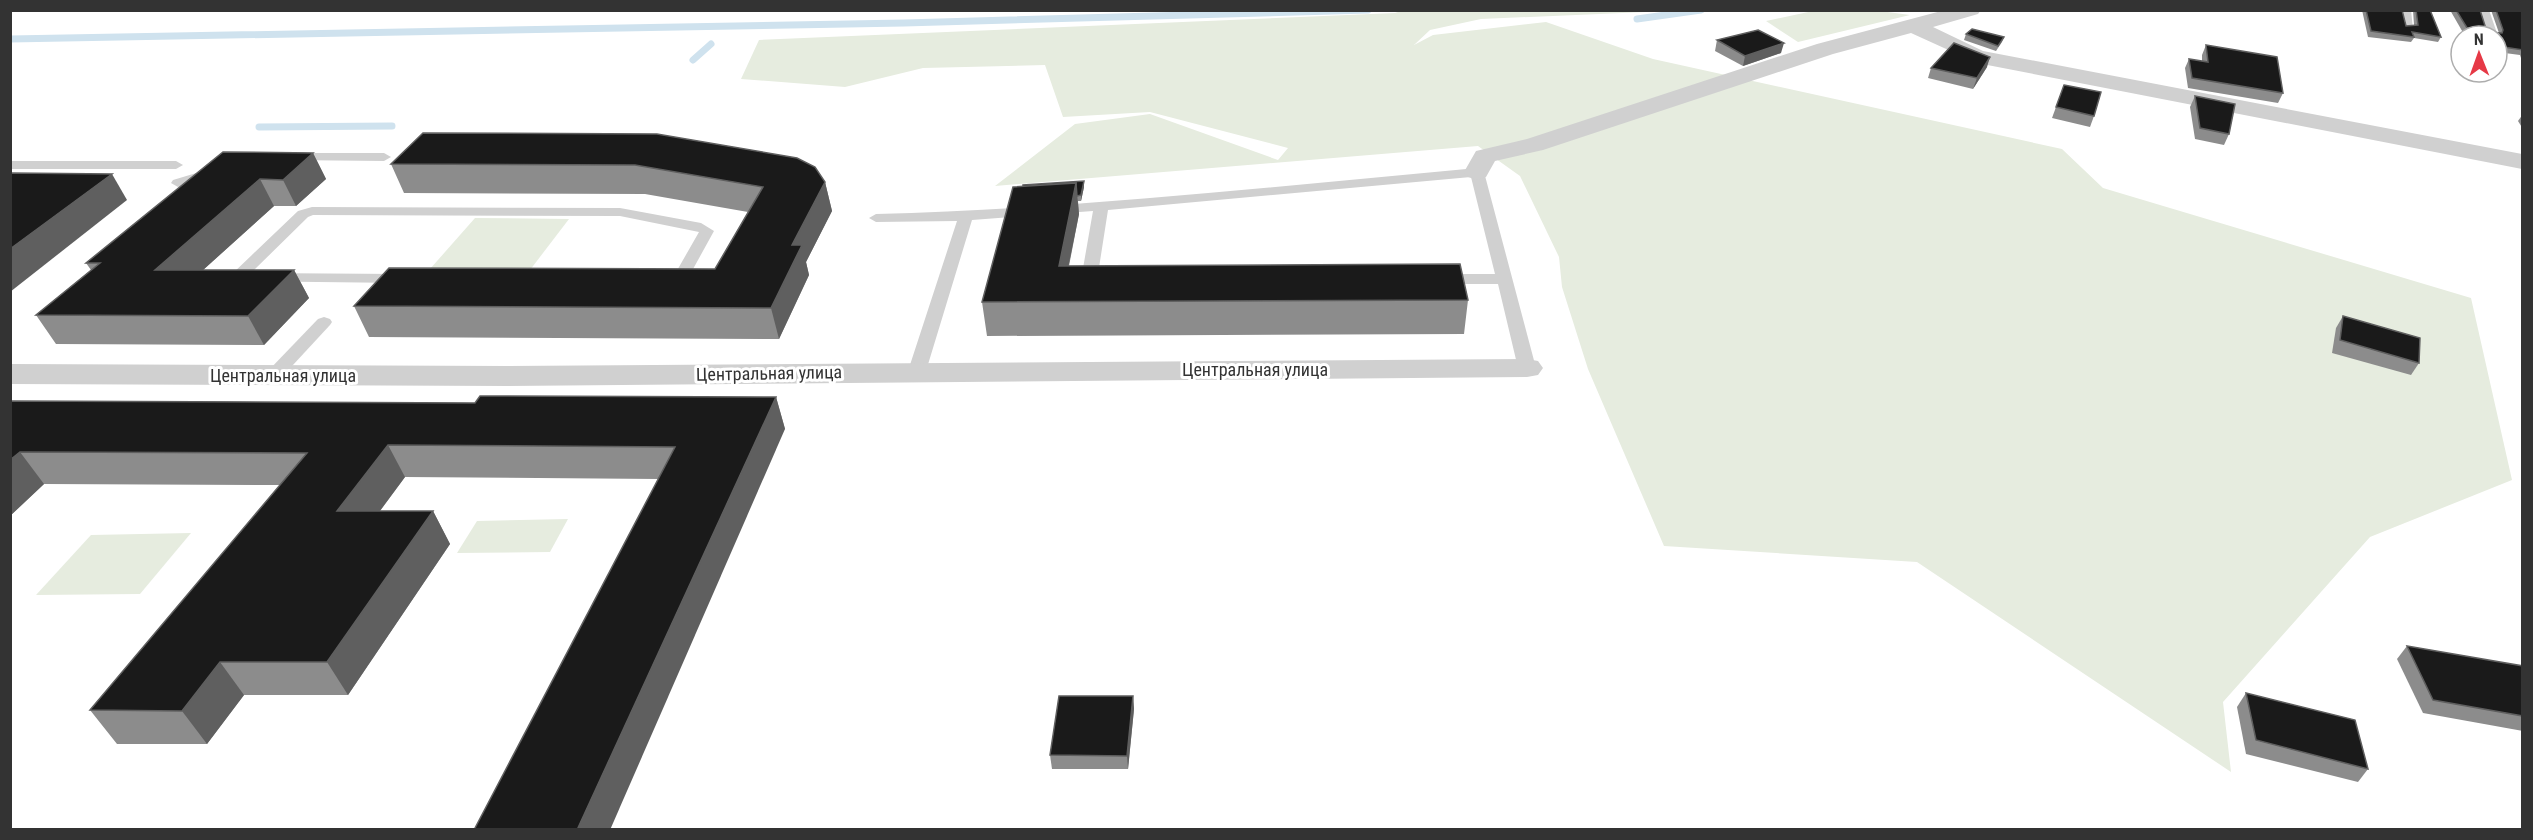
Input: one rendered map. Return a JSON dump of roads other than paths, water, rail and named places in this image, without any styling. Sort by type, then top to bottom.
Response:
[{"type":"street","points":[[1477,172],[1485,156],[1534,145],[1825,49],[1917,27],[1971,10]]},
{"type":"street","points":[[1917,27],[1977,56],[2523,162]]},
{"type":"street","name":"Центральная улица","points":[[10,374],[508,376],[1527,368]]},
{"type":"lane","points":[[2405,10],[2409,27]]},
{"type":"lane","points":[[275,159],[384,157]]},
{"type":"lane","points":[[10,165],[176,165]]},
{"type":"lane","points":[[178,183],[224,170]]},
{"type":"lane","points":[[876,218],[966,216],[1101,206],[1477,172],[1527,368]]},
{"type":"lane","points":[[1101,206],[1090,274],[1095,280],[1115,281]]},
{"type":"lane","points":[[312,211],[620,212],[701,227],[707,231],[681,277],[672,281],[373,279],[237,277],[303,214],[312,211]]},
{"type":"lane","points":[[917,371],[966,216]]},
{"type":"lane","points":[[1422,279],[1504,279]]},
{"type":"lane","points":[[274,375],[324,322]]},
{"type":"waterway","points":[[10,39],[904,23],[1368,10]]},
{"type":"waterway","points":[[1637,19],[1701,10]]},
{"type":"waterway","points":[[693,60],[711,44]]},
{"type":"waterway","points":[[259,127],[392,126]]}]
